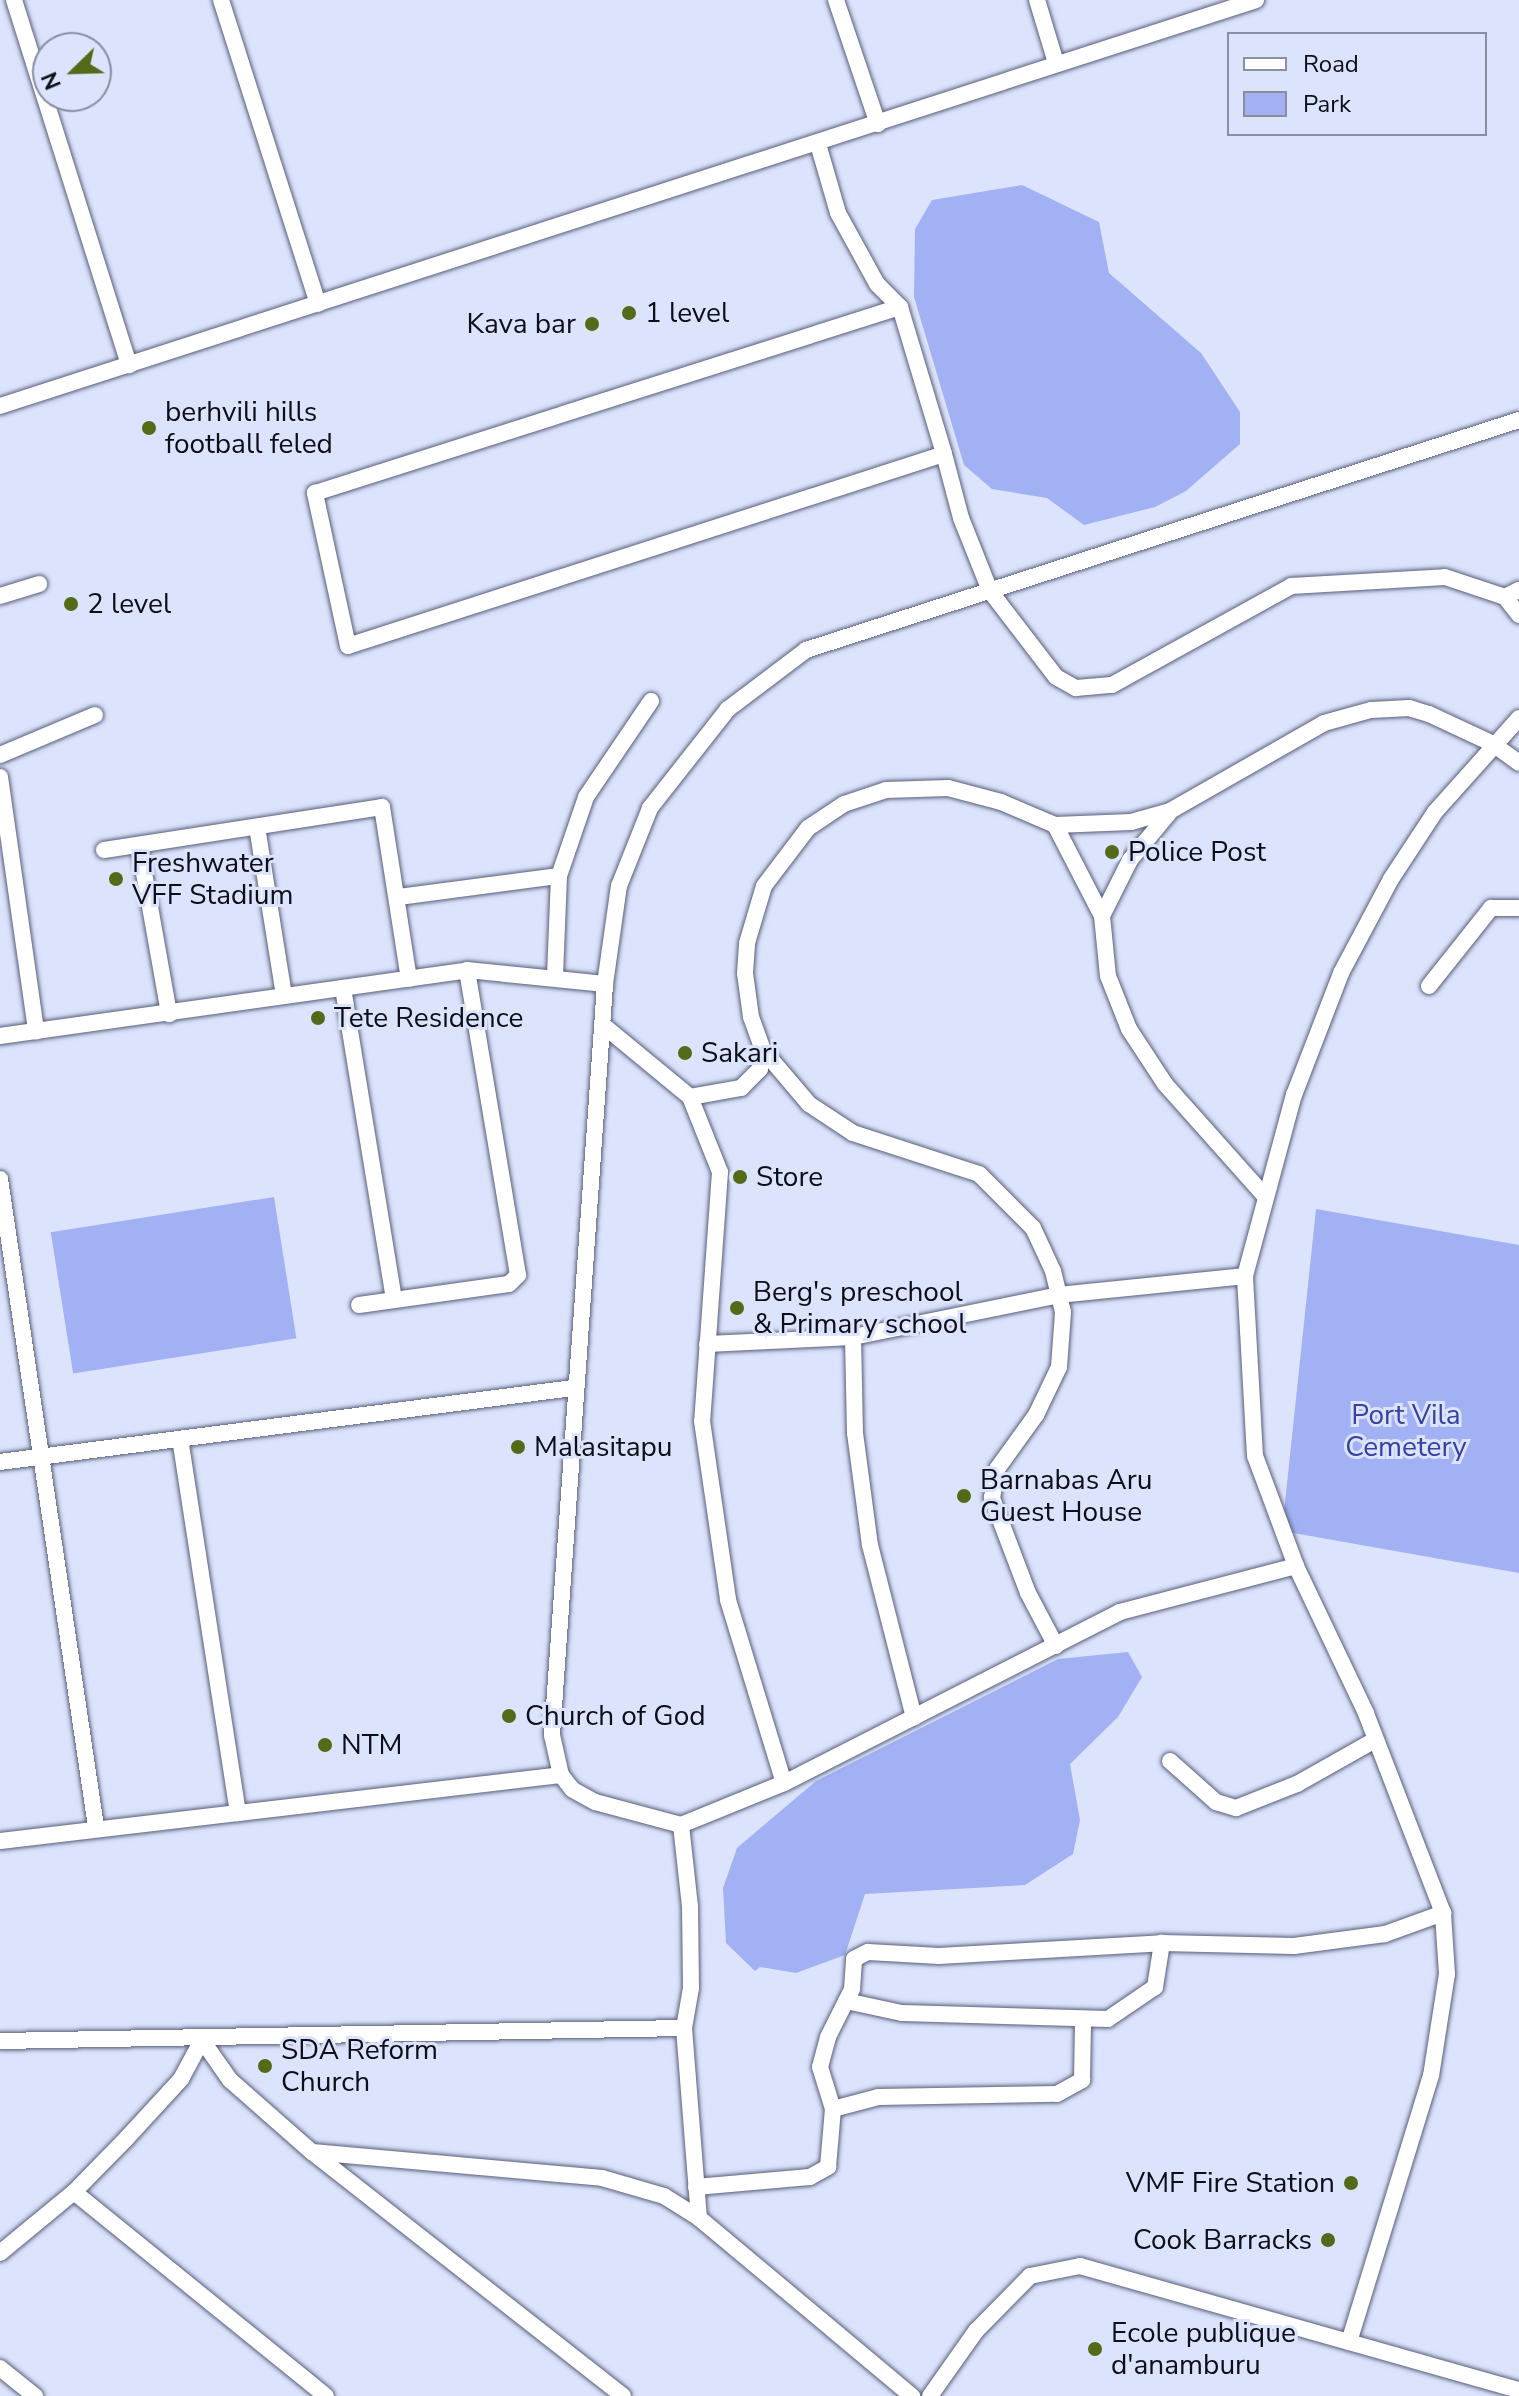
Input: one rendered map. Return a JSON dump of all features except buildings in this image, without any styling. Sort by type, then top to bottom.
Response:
[{"type":"street","points":[[14,0],[129,365]]},
{"type":"street","points":[[221,0],[318,304]]},
{"type":"street","points":[[836,0],[878,124]]},
{"type":"street","points":[[1037,0],[1056,63]]},
{"type":"street","points":[[0,406],[818,144],[1245,2]]},
{"type":"street","points":[[818,144],[838,213],[877,284],[900,307],[961,518],[990,591],[1056,677],[1076,688],[1096,689],[1291,586],[1445,577],[1512,594],[1519,615]]},
{"type":"street","points":[[900,307],[315,493],[348,646],[944,454]]},
{"type":"street","points":[[1296,1566],[1120,1612],[784,1783],[681,1825],[595,1802],[572,1789],[561,1775],[552,1735],[573,1388],[605,984],[619,886],[650,808],[728,709],[806,650],[1519,420]]},
{"type":"street","points":[[0,596],[39,584]]},
{"type":"street","points":[[555,976],[559,876],[586,797],[651,701]]},
{"type":"street","points":[[1056,1646],[1028,1593],[992,1498],[997,1469],[1036,1415],[1059,1367],[1064,1336],[1059,1295],[1033,1228],[1001,1192],[979,1174],[948,1160],[853,1133],[809,1104],[763,1050],[747,997],[747,943],[764,886],[808,828],[865,797],[927,786],[981,795],[1055,825],[1100,826],[1170,811],[1324,723],[1371,710],[1409,708],[1493,744],[1519,763]]},
{"type":"street","points":[[0,755],[95,715]]},
{"type":"street","points":[[1349,2342],[1431,2076],[1447,1974],[1443,1913],[1375,1740],[1296,1566],[1255,1456],[1245,1276],[1264,1195],[1294,1095],[1341,973],[1399,865],[1435,812],[1519,718]]},
{"type":"street","points":[[0,777],[36,1031]]},
{"type":"street","points":[[104,850],[382,807],[399,897],[409,979]]},
{"type":"street","points":[[1102,916],[1130,860],[1170,811]]},
{"type":"street","points":[[1055,825],[1102,916],[1108,976],[1129,1029],[1165,1084],[1264,1195]]},
{"type":"street","points":[[257,827],[284,996]]},
{"type":"street","points":[[139,845],[169,1014]]},
{"type":"street","points":[[399,897],[559,876]]},
{"type":"street","points":[[1429,986],[1491,908],[1519,908]]},
{"type":"street","points":[[0,1036],[467,970],[555,976],[605,984]]},
{"type":"street","points":[[359,1305],[509,1284],[518,1275],[467,970]]},
{"type":"street","points":[[343,988],[394,1298]]},
{"type":"street","points":[[604,1026],[690,1097],[720,1172],[702,1421],[728,1600],[784,1783]]},
{"type":"street","points":[[690,1097],[726,1095],[741,1088],[760,1069],[763,1050]]},
{"type":"street","points":[[0,1179],[96,1827]]},
{"type":"street","points":[[707,1344],[853,1337],[1059,1295],[1245,1276]]},
{"type":"street","points":[[853,1337],[855,1433],[870,1545],[914,1717]]},
{"type":"street","points":[[0,1462],[573,1388]]},
{"type":"street","points":[[180,1439],[238,1813]]},
{"type":"street","points":[[1170,1761],[1216,1802],[1236,1808],[1297,1784],[1375,1740]]},
{"type":"street","points":[[0,1841],[96,1827],[561,1775]]},
{"type":"street","points":[[681,1825],[690,1906],[691,1988],[684,2028],[699,2218]]},
{"type":"street","points":[[696,2187],[810,2177],[828,2167],[833,2109],[820,2067],[846,2001],[854,1959],[868,1952],[939,1956],[1162,1943],[1294,1946],[1385,1934],[1443,1913]]},
{"type":"street","points":[[846,2001],[902,2013],[1083,2022],[1108,2019],[1155,1987],[1162,1943]]},
{"type":"street","points":[[833,2109],[878,2097],[1057,2094],[1082,2080],[1083,2022]]},
{"type":"street","points":[[0,2041],[202,2040],[684,2028]]},
{"type":"street","points":[[202,2040],[230,2080],[312,2152],[623,2396]]},
{"type":"street","points":[[0,2253],[74,2192],[181,2079],[202,2040]]},
{"type":"street","points":[[312,2152],[602,2178],[664,2196],[699,2218],[912,2396]]},
{"type":"street","points":[[74,2192],[326,2396]]},
{"type":"street","points":[[930,2396],[976,2331],[1030,2276],[1060,2267],[1103,2268],[1519,2390]]},
{"type":"street","points":[[0,2368],[35,2396]]},
{"type":"green space","points":[[1022,185],[1099,222],[1109,273],[1201,353],[1240,412],[1240,444],[1186,491],[1155,507],[1084,525],[1047,498],[992,489],[964,465],[914,297],[915,229],[932,200]]},
{"type":"green space","points":[[274,1197],[296,1338],[73,1374],[51,1232]]},
{"type":"green space","name":"Port Vila Cemetery","points":[[1316,1209],[1519,1245],[1519,1573],[1282,1531]]},
{"type":"green space","points":[[1128,1652],[1142,1677],[1118,1717],[1070,1764],[1080,1820],[1073,1854],[1025,1885],[865,1894],[845,1955],[796,1973],[760,1967],[755,1971],[726,1943],[723,1888],[737,1848],[816,1781],[1058,1659]]},
{"type":"place","name":"1 level","points":[[629,313]]},
{"type":"place","name":"Kava bar","points":[[592,324]]},
{"type":"place","name":"berhvili hills football feled","points":[[149,428]]},
{"type":"place","name":"2 level","points":[[71,604]]},
{"type":"place","name":"Police Post","points":[[1112,852]]},
{"type":"place","name":"Freshwater VFF Stadium","points":[[116,879]]},
{"type":"place","name":"Tete Residence","points":[[318,1018]]},
{"type":"place","name":"Sakari","points":[[685,1053]]},
{"type":"place","name":"Store","points":[[740,1177]]},
{"type":"place","name":"Berg's preschool & Primary school","points":[[737,1308]]},
{"type":"place","name":"Malasitapu","points":[[518,1447]]},
{"type":"place","name":"Barnabas Aru Guest House","points":[[964,1496]]},
{"type":"place","name":"Church of God","points":[[509,1716]]},
{"type":"place","name":"NTM","points":[[325,1745]]},
{"type":"place","name":"SDA Reform Church","points":[[265,2066]]},
{"type":"place","name":"VMF Fire Station","points":[[1351,2183]]},
{"type":"place","name":"Cook Barracks","points":[[1328,2240]]},
{"type":"place","name":"Ecole publique d'anamburu","points":[[1095,2349]]}]
